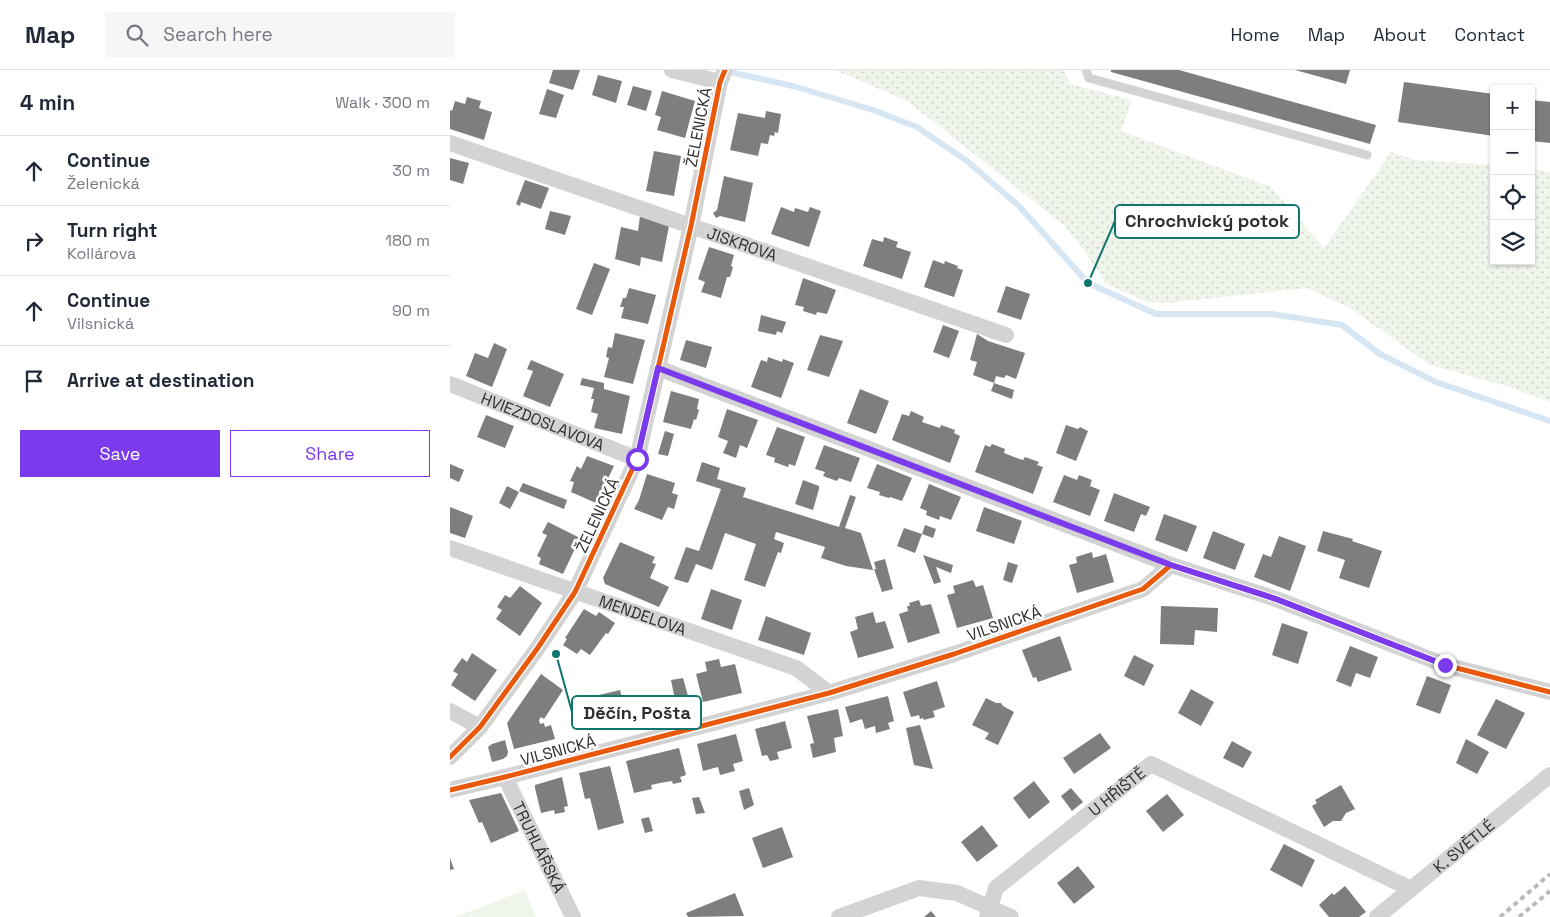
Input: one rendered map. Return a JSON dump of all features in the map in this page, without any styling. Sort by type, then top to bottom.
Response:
[{"type":"street","points":[[672,70],[722,77]]},
{"type":"street","name":"ŽELENICKÁ","points":[[450,757],[480,727],[537,649],[575,592],[637,459],[691,226],[722,77]]},
{"type":"street","name":"JISKROVA","points":[[450,143],[1006,336]]},
{"type":"street","points":[[658,368],[1171,565],[1276,599],[1445,665],[1550,692]]},
{"type":"street","name":"HVIEZDOSLAVOVA","points":[[450,384],[637,459]]},
{"type":"street","name":"MENDELOVA","points":[[450,548],[796,668],[829,693]]},
{"type":"street","name":"VILSNICKÁ","points":[[450,790],[829,693],[954,654],[1143,589],[1171,565]]},
{"type":"street","points":[[450,711],[480,727]]},
{"type":"street","name":"U HŘIŠTĚ","points":[[988,912],[996,888],[1151,764],[1412,889]]},
{"type":"street","name":"K. SVĚTLÉ","points":[[1378,917],[1550,775]]},
{"type":"street","name":"TRUHLÁŘSKÁ","points":[[505,777],[573,917]]},
{"type":"street","points":[[839,917],[919,888],[957,893],[988,912],[1011,917]]},
{"type":"lane","points":[[1086,70],[1089,78],[1367,155]]},
{"type":"shaded area","points":[[835,70],[1064,70],[1070,84],[1132,100],[1121,131],[1271,187],[1324,248],[1391,152],[1415,160],[1490,165],[1490,265],[1535,265],[1535,169],[1550,173],[1550,402],[1506,386],[1430,365],[1350,308],[1307,288],[1167,303],[1148,302],[1106,284],[1065,226],[907,101]]},
{"type":"shaded area","points":[[525,890],[536,917],[455,917]]},
{"type":"building","points":[[553,70],[580,70],[573,90],[549,83]]},
{"type":"building","points":[[1111,70],[1179,70],[1376,125],[1370,144],[1111,72]]},
{"type":"building","points":[[1295,70],[1350,70],[1346,84]]},
{"type":"building","points":[[598,75],[622,81],[616,103],[592,95]]},
{"type":"building","points":[[1404,82],[1490,93],[1490,135],[1398,122]]},
{"type":"building","points":[[633,86],[652,91],[646,111],[627,105]]},
{"type":"building","points":[[547,89],[564,95],[556,118],[539,114]]},
{"type":"building","points":[[662,91],[695,101],[685,138],[657,130],[661,117],[655,115]]},
{"type":"building","points":[[467,97],[481,101],[479,108],[492,112],[484,140],[450,129],[450,110],[452,111],[455,101],[465,104]]},
{"type":"building","points":[[1535,100],[1550,102],[1550,143],[1535,141]]},
{"type":"building","points":[[766,111],[781,114],[778,133],[775,132],[774,136],[770,135],[768,144],[761,143],[758,156],[730,150],[738,113],[765,118]]},
{"type":"building","points":[[654,151],[681,156],[674,196],[646,191]]},
{"type":"building","points":[[450,158],[469,163],[463,184],[450,180]]},
{"type":"building","points":[[724,176],[753,183],[745,222],[720,216],[716,218],[713,213],[717,210]]},
{"type":"building","points":[[525,180],[549,188],[541,209],[521,202],[520,206],[516,204]]},
{"type":"building","points":[[781,207],[794,212],[795,208],[808,212],[810,207],[821,211],[809,247],[771,234]]},
{"type":"building","points":[[550,211],[571,216],[565,235],[545,229]]},
{"type":"building","points":[[640,216],[670,221],[662,262],[641,257],[640,266],[615,259],[621,227],[638,231]]},
{"type":"building","points":[[884,237],[898,242],[896,247],[911,252],[902,279],[863,266],[872,239],[883,242]]},
{"type":"building","points":[[709,247],[734,255],[730,277],[727,277],[721,298],[701,292],[705,282],[698,279]]},
{"type":"building","points":[[933,260],[944,264],[945,261],[963,270],[954,297],[924,287]]},
{"type":"building","points":[[594,263],[610,269],[592,315],[576,309]]},
{"type":"building","points":[[803,278],[836,290],[827,314],[817,312],[816,315],[803,311],[804,307],[795,305]]},
{"type":"building","points":[[1006,286],[1030,294],[1021,320],[997,312]]},
{"type":"building","points":[[629,288],[656,295],[648,324],[621,318],[624,307],[620,307],[623,298],[626,298]]},
{"type":"building","points":[[761,315],[786,322],[782,333],[777,331],[776,335],[758,331]]},
{"type":"building","points":[[943,325],[959,331],[949,358],[933,352]]},
{"type":"building","points":[[615,333],[645,340],[633,384],[604,377],[609,358],[606,357],[608,347],[612,348]]},
{"type":"building","points":[[977,334],[988,341],[1025,353],[1016,379],[1006,375],[1004,378],[996,376],[994,383],[973,375],[977,362],[970,360]]},
{"type":"building","points":[[820,335],[843,341],[829,377],[807,370]]},
{"type":"building","points":[[686,340],[712,347],[706,368],[680,360]]},
{"type":"building","points":[[494,343],[507,349],[492,387],[466,376],[475,353],[488,358]]},
{"type":"building","points":[[768,357],[782,362],[783,359],[794,363],[781,398],[751,387],[761,360],[767,362]]},
{"type":"building","points":[[531,360],[564,374],[550,407],[523,396],[533,371],[527,369]]},
{"type":"building","points":[[582,378],[604,383],[604,389],[630,396],[622,434],[594,428],[598,414],[591,412],[594,399],[591,399],[594,388],[580,385]]},
{"type":"building","points":[[994,383],[1014,390],[1012,399],[991,391]]},
{"type":"building","points":[[860,389],[889,401],[876,434],[847,423]]},
{"type":"building","points":[[671,391],[699,399],[697,409],[699,410],[691,429],[663,422]]},
{"type":"building","points":[[727,409],[758,420],[747,448],[740,445],[736,458],[723,453],[728,441],[718,437]]},
{"type":"building","points":[[911,411],[924,417],[922,422],[940,428],[941,425],[955,430],[954,433],[960,436],[950,463],[892,440],[902,414],[909,416]]},
{"type":"building","points":[[486,415],[514,426],[505,448],[477,437]]},
{"type":"building","points":[[1066,425],[1078,429],[1080,427],[1088,431],[1076,461],[1056,453]]},
{"type":"building","points":[[777,427],[805,437],[795,466],[789,464],[788,467],[774,462],[775,458],[766,455]]},
{"type":"building","points":[[665,431],[674,434],[668,456],[658,454]]},
{"type":"building","points":[[992,444],[1005,449],[1004,453],[1014,457],[1023,460],[1025,457],[1039,462],[1037,465],[1043,467],[1033,494],[975,472],[985,445],[990,447]]},
{"type":"building","points":[[824,445],[860,458],[851,482],[839,478],[837,481],[823,476],[825,472],[815,469]]},
{"type":"building","points":[[587,456],[614,466],[596,503],[571,492],[574,482],[570,481],[577,466],[581,469]]},
{"type":"building","points":[[702,462],[720,468],[717,479],[746,488],[743,497],[839,527],[850,495],[856,497],[845,528],[861,533],[873,570],[846,566],[821,558],[825,547],[776,532],[774,539],[784,543],[781,553],[778,552],[765,587],[744,580],[756,544],[725,533],[712,570],[696,564],[688,583],[674,579],[686,547],[699,551],[721,489],[696,481]]},
{"type":"building","points":[[450,464],[464,470],[459,482],[450,478]]},
{"type":"building","points":[[877,464],[912,478],[902,501],[879,495],[880,492],[867,488]]},
{"type":"building","points":[[647,474],[675,483],[672,493],[678,495],[674,509],[668,507],[662,520],[634,509],[639,500]]},
{"type":"building","points":[[1064,475],[1077,480],[1079,475],[1092,480],[1090,486],[1100,490],[1090,516],[1053,502]]},
{"type":"building","points":[[803,480],[819,486],[813,510],[795,504]]},
{"type":"building","points":[[523,483],[567,500],[564,509],[519,491]]},
{"type":"building","points":[[929,484],[961,497],[951,520],[940,516],[939,520],[926,515],[927,511],[920,508]]},
{"type":"building","points":[[507,486],[519,492],[510,509],[499,503]]},
{"type":"building","points":[[1114,493],[1150,507],[1146,516],[1141,514],[1134,532],[1104,521]]},
{"type":"building","points":[[450,507],[473,516],[465,538],[450,533]]},
{"type":"building","points":[[984,507],[1022,521],[1014,544],[976,531]]},
{"type":"building","points":[[1164,514],[1197,526],[1187,552],[1155,540]]},
{"type":"building","points":[[548,522],[580,538],[563,574],[539,564],[541,558],[537,556],[547,535],[542,533]]},
{"type":"building","points":[[925,525],[936,529],[933,538],[922,534]]},
{"type":"building","points":[[904,528],[922,534],[915,553],[897,546]]},
{"type":"building","points":[[1213,531],[1245,544],[1235,570],[1203,558]]},
{"type":"building","points":[[1323,531],[1353,539],[1352,541],[1382,551],[1369,588],[1339,578],[1345,560],[1317,551]]},
{"type":"building","points":[[1279,536],[1306,546],[1290,591],[1254,577],[1263,554],[1271,557]]},
{"type":"building","points":[[620,542],[655,557],[652,563],[656,564],[650,578],[669,587],[659,607],[605,584],[603,578]]},
{"type":"building","points":[[1092,552],[1093,558],[1106,554],[1114,582],[1077,593],[1069,565],[1077,563],[1076,557]]},
{"type":"building","points":[[923,555],[953,565],[951,573],[936,567],[941,582],[934,584]]},
{"type":"building","points":[[885,559],[893,589],[882,592],[874,569],[876,569],[874,562]]},
{"type":"building","points":[[1008,562],[1018,565],[1012,583],[1003,580]]},
{"type":"building","points":[[973,580],[976,587],[983,585],[993,618],[957,628],[947,595],[955,593],[953,586]]},
{"type":"building","points":[[520,586],[542,603],[520,636],[496,619],[502,610],[497,607],[505,595],[510,598]]},
{"type":"building","points":[[711,589],[742,600],[732,630],[701,619]]},
{"type":"building","points":[[919,600],[921,606],[931,604],[940,633],[908,643],[899,614],[908,611],[907,606],[910,606],[909,603]]},
{"type":"building","points":[[1161,606],[1218,608],[1217,632],[1195,630],[1194,645],[1160,644]]},
{"type":"building","points":[[584,609],[596,616],[599,612],[615,623],[590,655],[581,649],[577,654],[563,645],[567,639],[565,638]]},
{"type":"building","points":[[873,612],[876,623],[885,621],[894,648],[858,658],[850,632],[858,629],[855,617]]},
{"type":"building","points":[[766,616],[811,633],[804,655],[758,640]]},
{"type":"building","points":[[1282,623],[1308,632],[1298,664],[1272,655]]},
{"type":"building","points":[[1060,636],[1072,670],[1038,682],[1036,677],[1033,678],[1022,650]]},
{"type":"building","points":[[1350,646],[1378,657],[1370,678],[1356,673],[1351,687],[1336,681]]},
{"type":"building","points":[[472,653],[497,670],[475,701],[451,685],[458,674],[453,671],[462,658],[467,662]]},
{"type":"building","points":[[1134,655],[1154,665],[1144,686],[1124,676]]},
{"type":"building","points":[[719,659],[721,667],[735,664],[742,693],[703,702],[696,674],[707,671],[705,662]]},
{"type":"building","points":[[541,674],[563,690],[544,719],[541,717],[539,720],[540,724],[544,723],[545,727],[551,725],[555,739],[514,749],[507,723]]},
{"type":"building","points":[[1427,676],[1451,685],[1440,714],[1416,705]]},
{"type":"building","points":[[683,678],[688,696],[675,700],[671,680]]},
{"type":"building","points":[[937,681],[945,707],[933,711],[935,717],[924,720],[923,718],[920,719],[919,715],[911,717],[903,692]]},
{"type":"building","points":[[1191,689],[1214,702],[1201,726],[1178,713]]},
{"type":"building","points":[[620,690],[627,717],[618,719],[619,724],[603,727],[602,725],[593,726],[586,698]]},
{"type":"building","points":[[888,696],[894,721],[888,723],[890,729],[876,733],[875,726],[865,729],[862,719],[850,723],[845,707]]},
{"type":"building","points":[[986,698],[996,703],[1001,703],[1014,712],[998,745],[985,739],[989,733],[972,725]]},
{"type":"building","points":[[1496,699],[1525,713],[1506,749],[1477,735]]},
{"type":"building","points":[[838,709],[843,736],[834,738],[836,752],[813,758],[810,744],[814,743],[807,716]]},
{"type":"building","points":[[785,721],[792,748],[777,752],[779,759],[770,761],[767,755],[762,756],[755,729]]},
{"type":"building","points":[[920,725],[933,769],[914,765],[906,728]]},
{"type":"building","points":[[1100,733],[1111,748],[1074,774],[1063,758]]},
{"type":"building","points":[[736,734],[743,761],[733,764],[735,771],[720,775],[718,767],[703,771],[697,744]]},
{"type":"building","points":[[1466,739],[1489,752],[1477,774],[1456,763]]},
{"type":"building","points":[[505,740],[507,756],[492,762],[488,747]]},
{"type":"building","points":[[1232,741],[1252,752],[1243,768],[1223,758]]},
{"type":"building","points":[[679,748],[686,775],[680,777],[682,782],[673,784],[672,781],[651,785],[652,789],[634,793],[626,761]]},
{"type":"building","points":[[610,766],[624,823],[598,830],[590,798],[585,799],[579,773]]},
{"type":"building","points":[[562,777],[568,806],[564,807],[565,812],[555,814],[554,810],[541,813],[535,785]]},
{"type":"building","points":[[1034,781],[1050,802],[1029,819],[1013,798]]},
{"type":"building","points":[[1341,785],[1355,809],[1346,813],[1341,821],[1333,821],[1324,827],[1312,806],[1317,803],[1315,800]]},
{"type":"building","points":[[749,788],[754,805],[744,810],[739,791]]},
{"type":"building","points":[[1071,788],[1083,802],[1072,811],[1061,796]]},
{"type":"building","points":[[501,793],[519,831],[491,843],[482,822],[479,823],[469,800]]},
{"type":"building","points":[[1167,794],[1184,815],[1163,832],[1146,811]]},
{"type":"building","points":[[699,797],[705,813],[696,814],[692,798]]},
{"type":"building","points":[[649,817],[653,831],[645,833],[641,819]]},
{"type":"building","points":[[982,825],[998,846],[977,862],[961,842]]},
{"type":"building","points":[[782,827],[793,857],[763,868],[752,838]]},
{"type":"building","points":[[1284,844],[1315,860],[1302,887],[1270,870]]},
{"type":"building","points":[[450,858],[454,869],[450,870]]},
{"type":"building","points":[[1078,866],[1095,887],[1074,904],[1057,883]]},
{"type":"building","points":[[1345,886],[1366,912],[1359,917],[1329,917],[1319,905],[1332,893],[1334,895]]},
{"type":"building","points":[[735,893],[744,916],[688,917],[686,913]]},
{"type":"building","points":[[931,911],[936,917],[924,917]]},
{"type":"waterway","points":[[725,71],[793,86],[873,110],[917,127],[967,161],[1019,206],[1088,283],[1156,314],[1272,314],[1342,325],[1380,354],[1436,382],[1550,421]]},
{"type":"railway","points":[[1500,917],[1550,874]]},
{"type":"railway","points":[[1519,917],[1550,891]]},
{"type":"cycle path","points":[[450,757],[480,727],[537,649],[575,592],[637,459],[691,226],[720,82],[725,70]]},
{"type":"cycle path","points":[[450,790],[829,693],[954,654],[1143,589],[1171,565],[1276,599],[1445,665],[1550,692]]},
{"type":"place","name":"Chrochvický potok","points":[[1088,283]]},
{"type":"place","name":"Děčín, Pošta","points":[[556,654]]},
{"type":"route","points":[[637,459],[658,368],[1171,565],[1276,599],[1445,665]]}]
